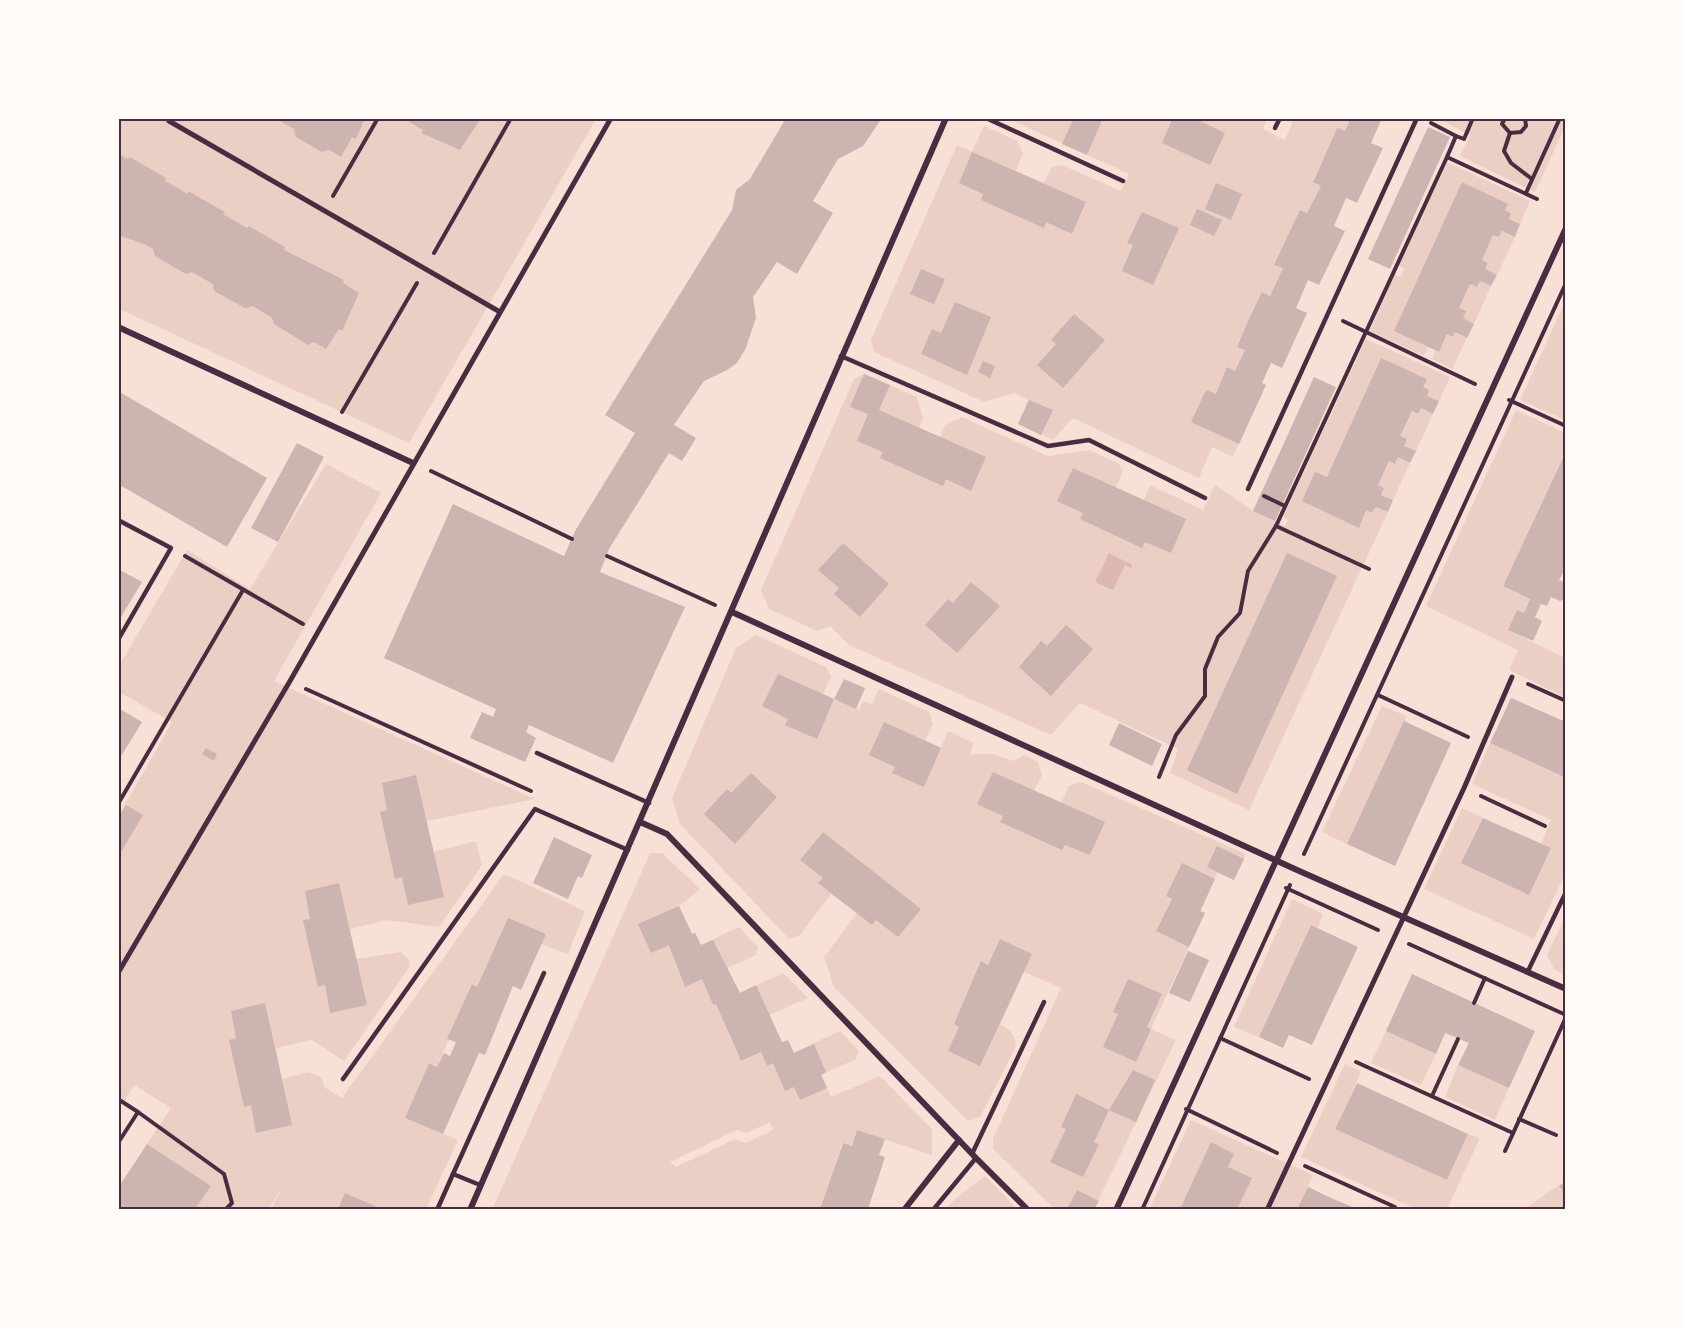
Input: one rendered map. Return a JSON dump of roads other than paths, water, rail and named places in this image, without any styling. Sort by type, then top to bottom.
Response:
[{"type":"street","points":[[171,118],[170,121],[500,312]]},
{"type":"street","points":[[118,973],[290,681],[611,118]]},
{"type":"street","points":[[470,1209],[946,118]]},
{"type":"street","points":[[1116,1209],[1566,228]]},
{"type":"street","points":[[118,327],[413,463]]},
{"type":"street","points":[[732,612],[1297,870],[1566,989]]},
{"type":"street","points":[[1267,1209],[1464,788],[1512,677]]},
{"type":"street","points":[[640,822],[666,834],[974,1156],[1028,1209]]},
{"type":"street","points":[[903,1209],[959,1140]]},
{"type":"lane","points":[[986,118],[1123,181]]},
{"type":"lane","points":[[1275,128],[1280,118]]},
{"type":"lane","points":[[1248,489],[1418,118]]},
{"type":"lane","points":[[841,356],[1048,446],[1089,440],[1205,498]]},
{"type":"lane","points":[[118,520],[171,549],[118,640]]},
{"type":"lane","points":[[537,753],[649,803]]},
{"type":"lane","points":[[343,1079],[535,809],[628,850]]},
{"type":"lane","points":[[1528,971],[1566,892]]},
{"type":"lane","points":[[437,1209],[544,973]]},
{"type":"lane","points":[[933,1209],[974,1156],[1044,1002]]},
{"type":"lane","points":[[453,1174],[480,1185]]}]
